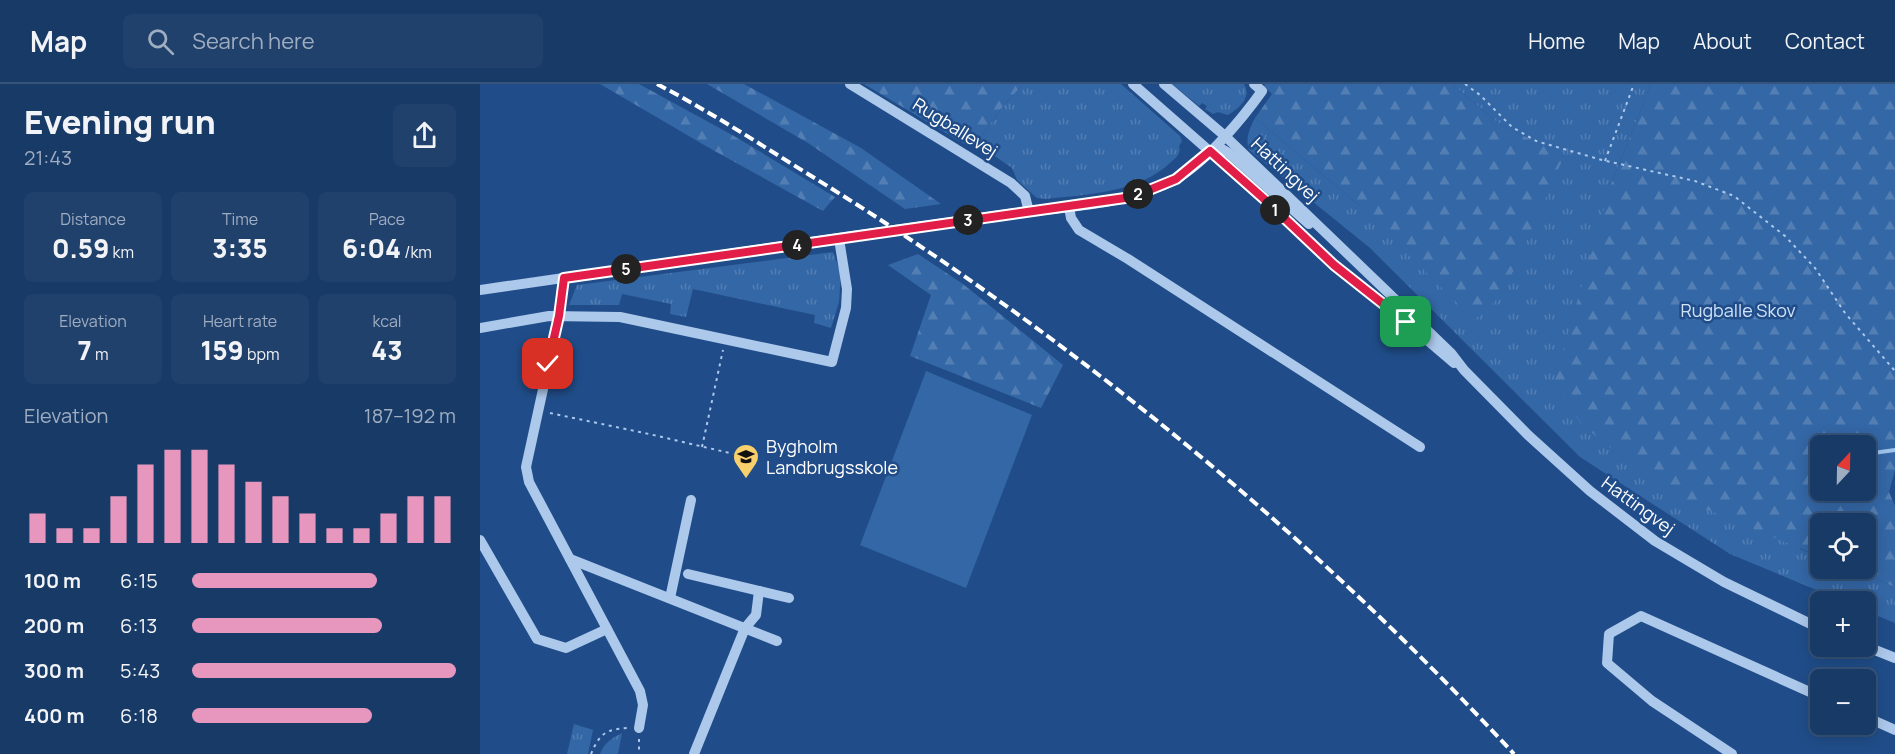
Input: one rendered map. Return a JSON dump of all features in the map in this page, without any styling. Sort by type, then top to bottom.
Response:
[{"type":"street","name":"Rugballevej","points":[[850,84],[1011,183],[1025,196],[1029,212]]},
{"type":"street","name":"Hattingvej","points":[[1132,84],[1263,198],[1334,265],[1406,322],[1445,357],[1464,370]]},
{"type":"street","points":[[1164,84],[1225,136],[1250,109],[1262,91],[1254,84]]},
{"type":"street","name":"Hattingvej","points":[[480,290],[1132,197],[1176,179],[1225,136],[1451,353],[1464,370],[1528,435],[1590,491],[1655,541],[1724,582],[1810,624]]},
{"type":"street","points":[[1210,151],[1222,149],[1229,153],[1307,223],[1344,248]]},
{"type":"street","points":[[1069,207],[1071,218],[1079,230],[1128,258],[1420,447]]},
{"type":"street","points":[[480,328],[549,316],[620,317],[832,362],[846,308],[847,289],[839,239]]},
{"type":"street","points":[[564,278],[559,316],[526,467],[529,482],[640,691],[644,705],[639,728]]},
{"type":"street","points":[[670,598],[690,500]]},
{"type":"street","points":[[480,540],[537,639],[566,648],[607,629]]},
{"type":"street","points":[[570,559],[777,641]]},
{"type":"street","points":[[688,574],[789,598]]},
{"type":"street","points":[[694,754],[744,628],[756,615],[759,591]]},
{"type":"street","points":[[1732,754],[1652,701],[1607,663],[1609,634],[1641,616],[1810,692]]},
{"type":"street","points":[[1876,650],[1895,658]]},
{"type":"street","points":[[1876,721],[1895,730]]},
{"type":"path","points":[[1465,84],[1480,95],[1512,127],[1536,141],[1605,161],[1695,181],[1734,196],[1785,236],[1815,268],[1845,313],[1895,371]]},
{"type":"path","points":[[1605,161],[1634,84]]},
{"type":"path","points":[[702,447],[725,340]]},
{"type":"path","points":[[538,411],[755,459]]},
{"type":"path","points":[[591,754],[599,736],[615,729],[639,728],[639,754]]},
{"type":"green space","points":[[600,84],[639,84],[734,136],[835,197],[823,211]]},
{"type":"green space","points":[[707,84],[744,84],[861,148],[941,204],[905,209],[808,143]]},
{"type":"green space","points":[[864,84],[1023,84],[1000,110],[978,141],[966,145]]},
{"type":"green space","points":[[1023,84],[1121,84],[1180,136],[1182,141],[1179,153],[1158,172],[1128,186],[1096,193],[1037,198],[1017,180],[1012,168],[983,148],[966,145],[978,141],[1000,110]]},
{"type":"green space","points":[[1172,84],[1244,84],[1246,94],[1240,106],[1228,115],[1218,112],[1213,114],[1205,109],[1207,106],[1202,103],[1199,106]]},
{"type":"green space","points":[[1265,84],[1452,84],[1498,123],[1564,156],[1503,294],[1474,320],[1361,207],[1255,118],[1272,94],[1264,86]]},
{"type":"green space","points":[[1452,84],[1651,84],[1611,184],[1800,549],[1810,553],[1810,579],[1875,579],[1895,587],[1895,623],[1876,615],[1876,591],[1819,591],[1730,554],[1580,457],[1370,248],[1249,150],[1248,146],[1250,129],[1255,118],[1361,207],[1563,156],[1498,123]]},
{"type":"green space","name":"Rugballe Skov","points":[[1651,84],[1895,84],[1895,470],[1889,492],[1895,506],[1895,587],[1875,579],[1876,513],[1810,513],[1810,552],[1667,493],[1581,424],[1555,379],[1611,184]]},
{"type":"green space","points":[[833,252],[841,274],[839,302],[831,328],[814,323],[815,315],[693,289],[686,317],[670,314],[671,304],[622,294],[619,305],[569,305],[577,285]]},
{"type":"green space","points":[[918,254],[963,284],[1063,365],[1041,408],[910,356],[931,295],[888,265]]},
{"type":"green space","points":[[926,371],[1032,415],[966,588],[860,545]]},
{"type":"green space","points":[[574,724],[593,730],[588,754],[567,754]]},
{"type":"green space","points":[[622,733],[618,754],[600,754],[609,741]]},
{"type":"waterway","points":[[1876,453],[1895,450]]},
{"type":"railway","points":[[657,84],[696,105],[903,235],[998,300],[1090,368],[1181,440],[1354,592],[1436,672],[1514,754]]},
{"type":"place","name":"Bygholm Landbrugsskole","points":[[746,480]]},
{"type":"route","points":[[548,364],[559,316],[564,278],[1132,197],[1176,179],[1210,151],[1334,265],[1406,322]]}]
